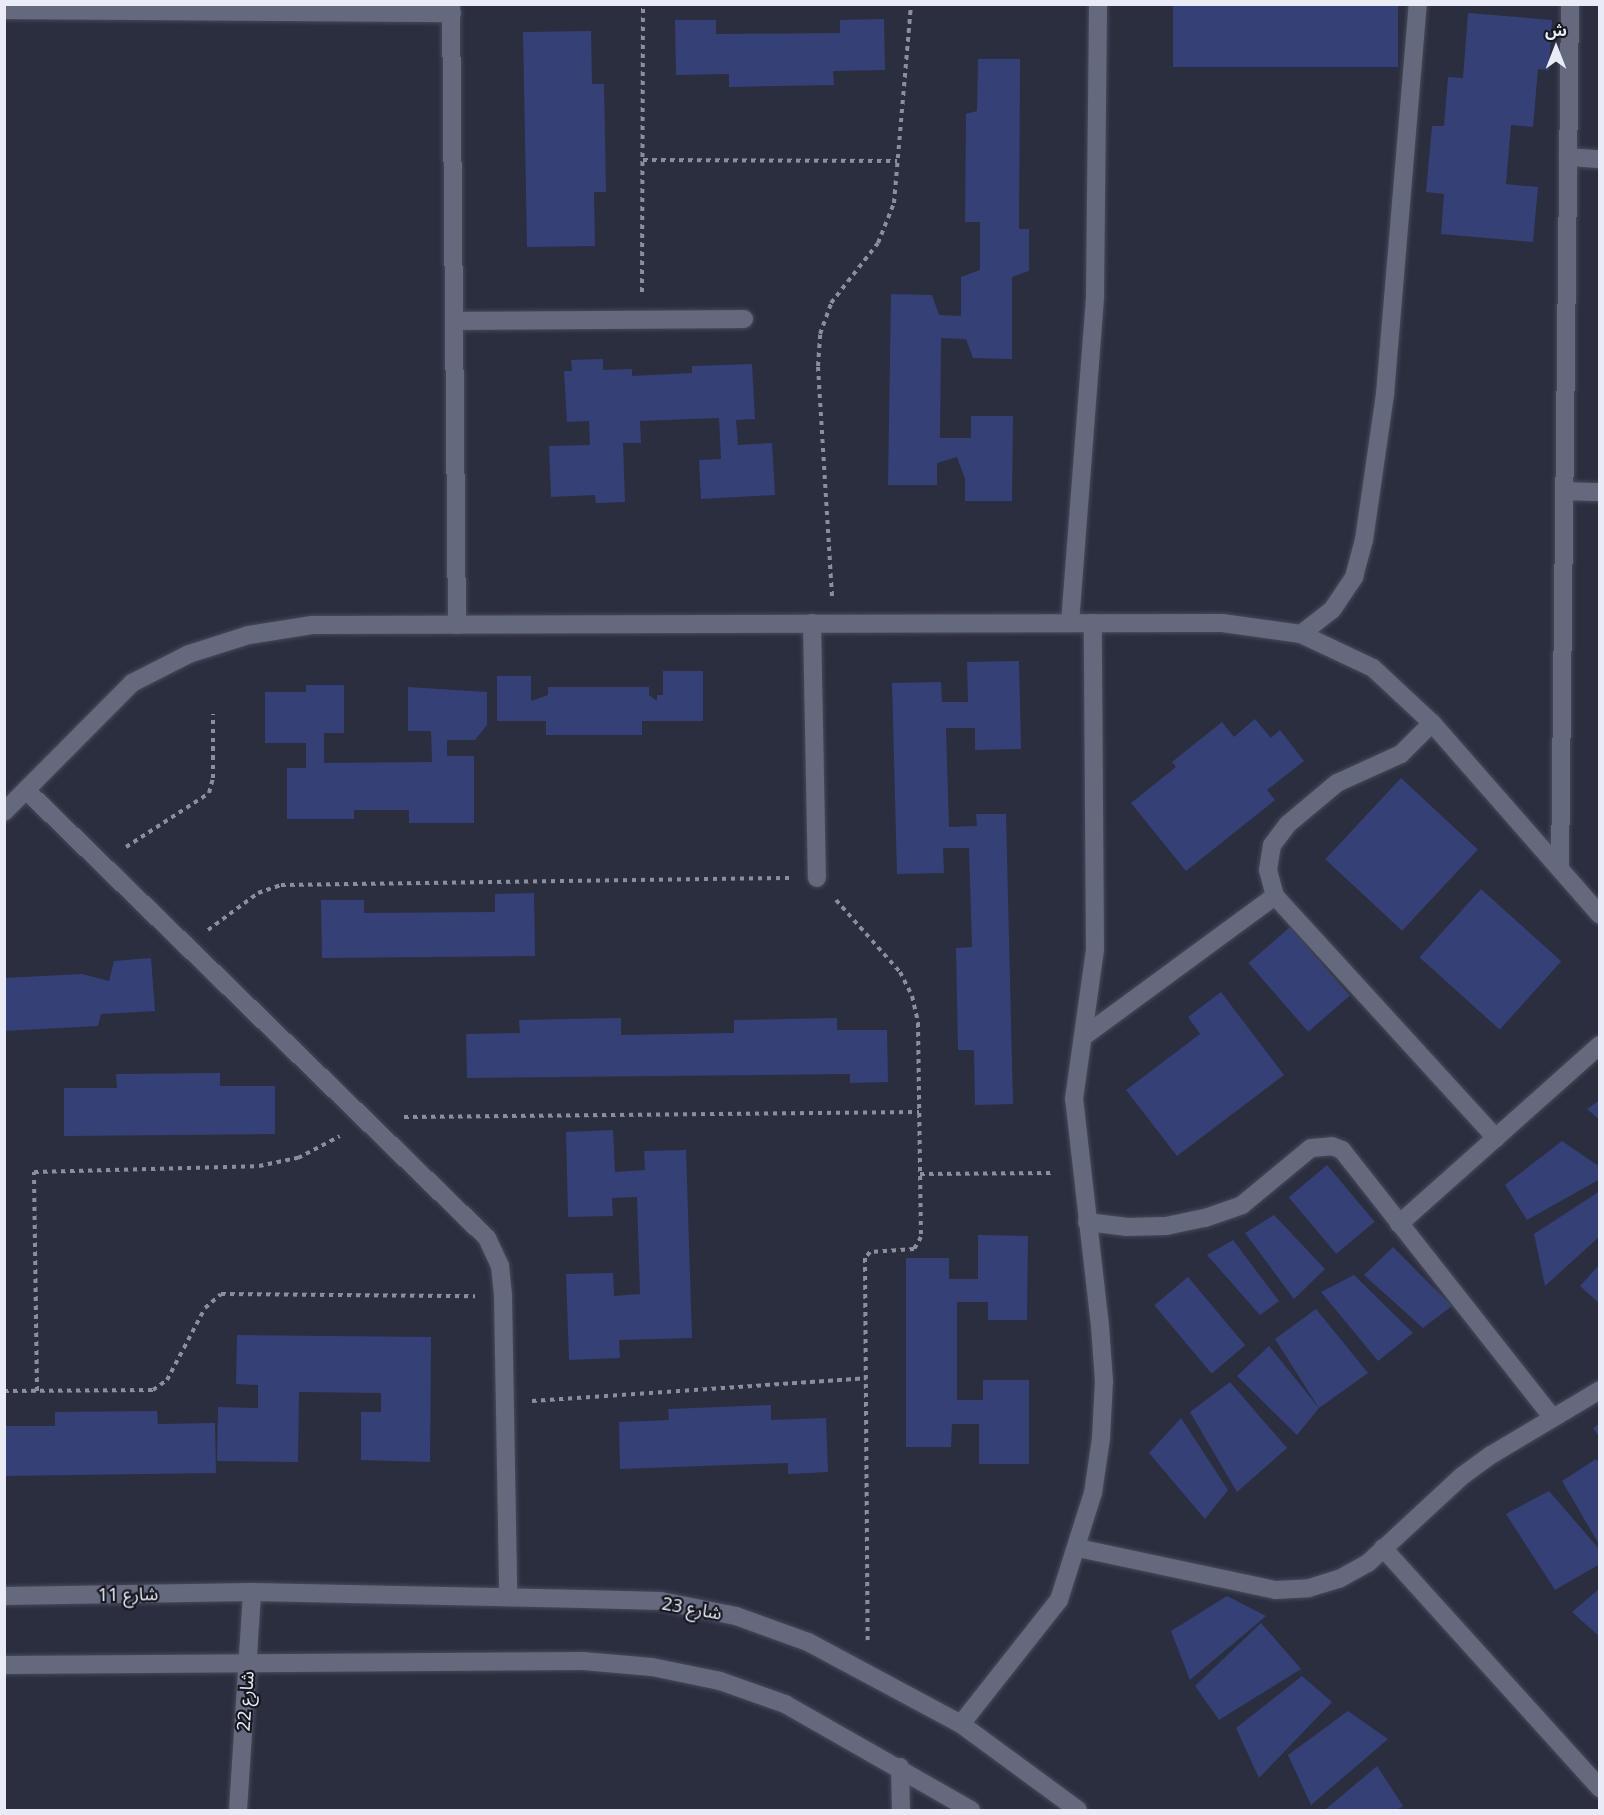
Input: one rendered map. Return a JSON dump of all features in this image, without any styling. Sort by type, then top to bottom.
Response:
[{"type":"street","points":[[1070,623],[1095,295],[1098,4]]},
{"type":"street","points":[[1301,634],[1332,610],[1354,577],[1364,540],[1385,394],[1418,4]]},
{"type":"street","points":[[1560,869],[1570,4]]},
{"type":"street","points":[[4,10],[452,9],[457,625]]},
{"type":"street","points":[[1568,157],[1599,159]]},
{"type":"street","points":[[454,321],[744,319]]},
{"type":"street","points":[[1564,491],[1599,492]]},
{"type":"street","points":[[961,1724],[1059,1600],[1078,1548],[1093,1493],[1104,1382],[1074,1099],[1095,949],[1093,623]]},
{"type":"street","points":[[4,812],[132,684],[189,654],[249,635],[312,625],[1221,623],[1301,634],[1373,668],[1432,723],[1599,915]]},
{"type":"street","points":[[812,624],[817,878]]},
{"type":"street","points":[[1432,723],[1401,754],[1337,783],[1288,824],[1272,844],[1268,870],[1275,896],[1496,1138]]},
{"type":"street","points":[[26,790],[487,1238],[500,1266],[502,1296],[508,1598]]},
{"type":"street","points":[[1083,1037],[1275,896]]},
{"type":"street","points":[[1399,1224],[1599,1045]]},
{"type":"street","points":[[1087,1222],[1126,1227],[1166,1226],[1204,1218],[1242,1205],[1311,1148],[1322,1145],[1341,1150],[1553,1418]]},
{"type":"street","points":[[1078,1548],[1276,1590],[1309,1588],[1339,1579],[1368,1563],[1462,1476],[1599,1390]]},
{"type":"street","points":[[1383,1548],[1599,1788]]},
{"type":"street","name":"شارع 23","points":[[252,1592],[661,1601],[736,1616],[808,1642],[961,1724],[1078,1810]]},
{"type":"street","name":"شارع 11","points":[[4,1596],[252,1592]]},
{"type":"street","name":"شارع 22","points":[[238,1810],[252,1592]]},
{"type":"street","points":[[4,1665],[247,1661],[583,1661],[652,1667],[720,1681],[785,1704],[900,1767],[971,1810]]},
{"type":"street","points":[[900,1767],[901,1810]]},
{"type":"path","points":[[642,320],[643,4]]},
{"type":"path","points":[[834,624],[818,366],[820,334],[831,303],[878,243],[894,203],[911,4]]},
{"type":"path","points":[[643,160],[897,161]]},
{"type":"path","points":[[100,863],[209,793],[213,778],[213,714]]},
{"type":"path","points":[[186,946],[258,892],[281,885],[817,878],[900,972],[912,996],[918,1023],[919,1244],[906,1251],[870,1252],[865,1258],[869,1675]]},
{"type":"path","points":[[37,1391],[34,1172],[259,1166],[298,1158],[333,1142],[363,1118],[919,1112]]},
{"type":"path","points":[[920,1174],[1081,1173]]},
{"type":"path","points":[[4,1391],[144,1391],[161,1386],[205,1308],[221,1294],[502,1296]]},
{"type":"path","points":[[504,1403],[866,1378]]},
{"type":"building","points":[[1173,4],[1398,4],[1398,67],[1173,67]]},
{"type":"building","points":[[1468,13],[1552,20],[1549,70],[1538,69],[1533,127],[1511,125],[1506,184],[1538,187],[1533,242],[1441,234],[1444,194],[1426,192],[1432,126],[1444,126],[1448,77],[1463,78]]},
{"type":"building","points":[[884,19],[885,70],[833,71],[834,85],[729,87],[729,74],[676,75],[675,20],[716,20],[716,34],[840,33],[840,20]]},
{"type":"building","points":[[591,31],[592,84],[604,84],[606,192],[594,192],[595,246],[527,247],[523,32]]},
{"type":"building","points":[[978,59],[1020,59],[1019,229],[1029,229],[1029,271],[1012,277],[1012,359],[973,358],[966,339],[941,338],[940,438],[971,438],[971,416],[1013,416],[1012,501],[965,501],[965,479],[957,457],[937,463],[937,485],[888,485],[891,294],[932,295],[939,315],[961,316],[961,277],[980,270],[980,222],[965,222],[966,114],[977,111]]},
{"type":"building","points":[[603,359],[603,370],[632,369],[632,376],[692,373],[692,366],[752,364],[755,419],[736,420],[738,445],[772,443],[775,495],[701,499],[699,460],[721,459],[719,418],[640,421],[641,443],[623,443],[625,502],[596,503],[595,495],[551,497],[549,446],[590,445],[589,421],[567,422],[564,371],[572,371],[571,360]]},
{"type":"building","points":[[1019,661],[1021,749],[975,750],[975,728],[946,728],[949,827],[977,826],[976,814],[1006,814],[1013,1104],[975,1105],[974,1050],[958,1050],[956,948],[972,947],[969,848],[943,848],[944,873],[897,874],[892,683],[941,682],[942,702],[968,702],[967,662]]},
{"type":"building","points":[[663,671],[703,671],[703,721],[642,721],[642,735],[546,735],[546,721],[497,721],[497,676],[531,676],[531,701],[548,695],[548,687],[649,687],[649,695],[657,701],[657,695],[663,695]]},
{"type":"building","points":[[306,685],[344,685],[344,733],[324,733],[324,763],[432,762],[431,731],[408,731],[408,687],[487,692],[487,725],[475,740],[447,740],[447,756],[474,756],[474,823],[409,823],[409,810],[354,810],[354,819],[287,819],[287,768],[306,768],[306,743],[265,743],[265,692],[306,692]]},
{"type":"building","points":[[1255,719],[1271,738],[1280,730],[1304,761],[1267,790],[1275,800],[1186,871],[1131,803],[1176,767],[1172,762],[1222,722],[1234,737]]},
{"type":"building","points":[[1401,778],[1478,850],[1402,931],[1325,859]]},
{"type":"building","points":[[1481,889],[1561,961],[1500,1030],[1419,957]]},
{"type":"building","points":[[534,893],[535,956],[322,958],[321,900],[364,900],[364,913],[495,912],[495,894]]},
{"type":"building","points":[[1290,927],[1350,996],[1308,1032],[1248,963]]},
{"type":"building","points":[[151,958],[155,1011],[101,1014],[98,1026],[4,1031],[4,978],[82,974],[109,981],[114,961]]},
{"type":"building","points":[[1221,992],[1284,1075],[1177,1156],[1126,1090],[1200,1034],[1188,1017]]},
{"type":"building","points":[[621,1018],[621,1035],[734,1033],[734,1020],[837,1018],[837,1030],[887,1030],[888,1082],[850,1083],[850,1074],[467,1078],[466,1034],[520,1033],[519,1020]]},
{"type":"building","points":[[220,1073],[220,1086],[275,1086],[275,1134],[64,1136],[64,1088],[117,1088],[116,1074]]},
{"type":"building","points":[[1600,1100],[1600,1120],[1587,1109]]},
{"type":"building","points":[[613,1130],[615,1172],[645,1170],[644,1151],[686,1150],[692,1338],[619,1340],[620,1358],[569,1360],[566,1274],[613,1273],[614,1296],[640,1294],[637,1197],[612,1198],[613,1216],[568,1217],[566,1132]]},
{"type":"building","points":[[1562,1141],[1600,1167],[1600,1179],[1527,1220],[1505,1185]]},
{"type":"building","points":[[1327,1165],[1375,1222],[1336,1254],[1289,1197]]},
{"type":"building","points":[[1600,1191],[1600,1236],[1545,1286],[1534,1234]]},
{"type":"building","points":[[1274,1215],[1325,1269],[1294,1299],[1245,1233]]},
{"type":"building","points":[[978,1235],[1028,1236],[1027,1320],[988,1320],[988,1302],[957,1302],[957,1400],[983,1400],[983,1380],[1029,1380],[1029,1464],[979,1464],[979,1424],[952,1424],[951,1447],[906,1447],[906,1258],[949,1258],[949,1279],[978,1279]]},
{"type":"building","points":[[1233,1240],[1279,1301],[1260,1315],[1207,1255]]},
{"type":"building","points":[[1393,1247],[1452,1306],[1423,1328],[1364,1275]]},
{"type":"building","points":[[1600,1264],[1600,1304],[1580,1286]]},
{"type":"building","points":[[1354,1275],[1413,1333],[1378,1361],[1321,1292]]},
{"type":"building","points":[[1188,1277],[1245,1345],[1212,1373],[1154,1305]]},
{"type":"building","points":[[1316,1309],[1368,1373],[1319,1408],[1275,1339]]},
{"type":"building","points":[[237,1335],[431,1337],[430,1462],[361,1460],[361,1412],[381,1412],[381,1393],[299,1392],[298,1462],[217,1461],[218,1407],[258,1408],[258,1385],[236,1384]]},
{"type":"building","points":[[1269,1346],[1319,1408],[1297,1435],[1237,1376]]},
{"type":"building","points":[[1230,1382],[1287,1448],[1237,1492],[1190,1412]]},
{"type":"building","points":[[771,1405],[771,1420],[826,1418],[828,1472],[788,1474],[788,1463],[620,1469],[619,1422],[669,1420],[668,1409]]},
{"type":"building","points":[[157,1411],[158,1424],[215,1423],[216,1473],[4,1476],[4,1426],[55,1426],[55,1412]]},
{"type":"building","points":[[1181,1418],[1228,1490],[1205,1519],[1149,1453]]},
{"type":"building","points":[[1600,1423],[1600,1438],[1593,1428]]},
{"type":"building","points":[[1596,1459],[1600,1464],[1600,1546],[1562,1481]]},
{"type":"building","points":[[1549,1491],[1600,1550],[1600,1564],[1555,1590],[1506,1514]]},
{"type":"building","points":[[1600,1588],[1600,1637],[1572,1612]]},
{"type":"building","points":[[1227,1596],[1266,1616],[1190,1680],[1171,1631]]},
{"type":"building","points":[[1261,1623],[1301,1669],[1219,1720],[1195,1686]]},
{"type":"building","points":[[1302,1676],[1332,1702],[1259,1778],[1236,1728]]},
{"type":"building","points":[[1348,1711],[1388,1739],[1311,1805],[1288,1755]]},
{"type":"building","points":[[1377,1766],[1403,1806],[1397,1810],[1325,1810]]}]
